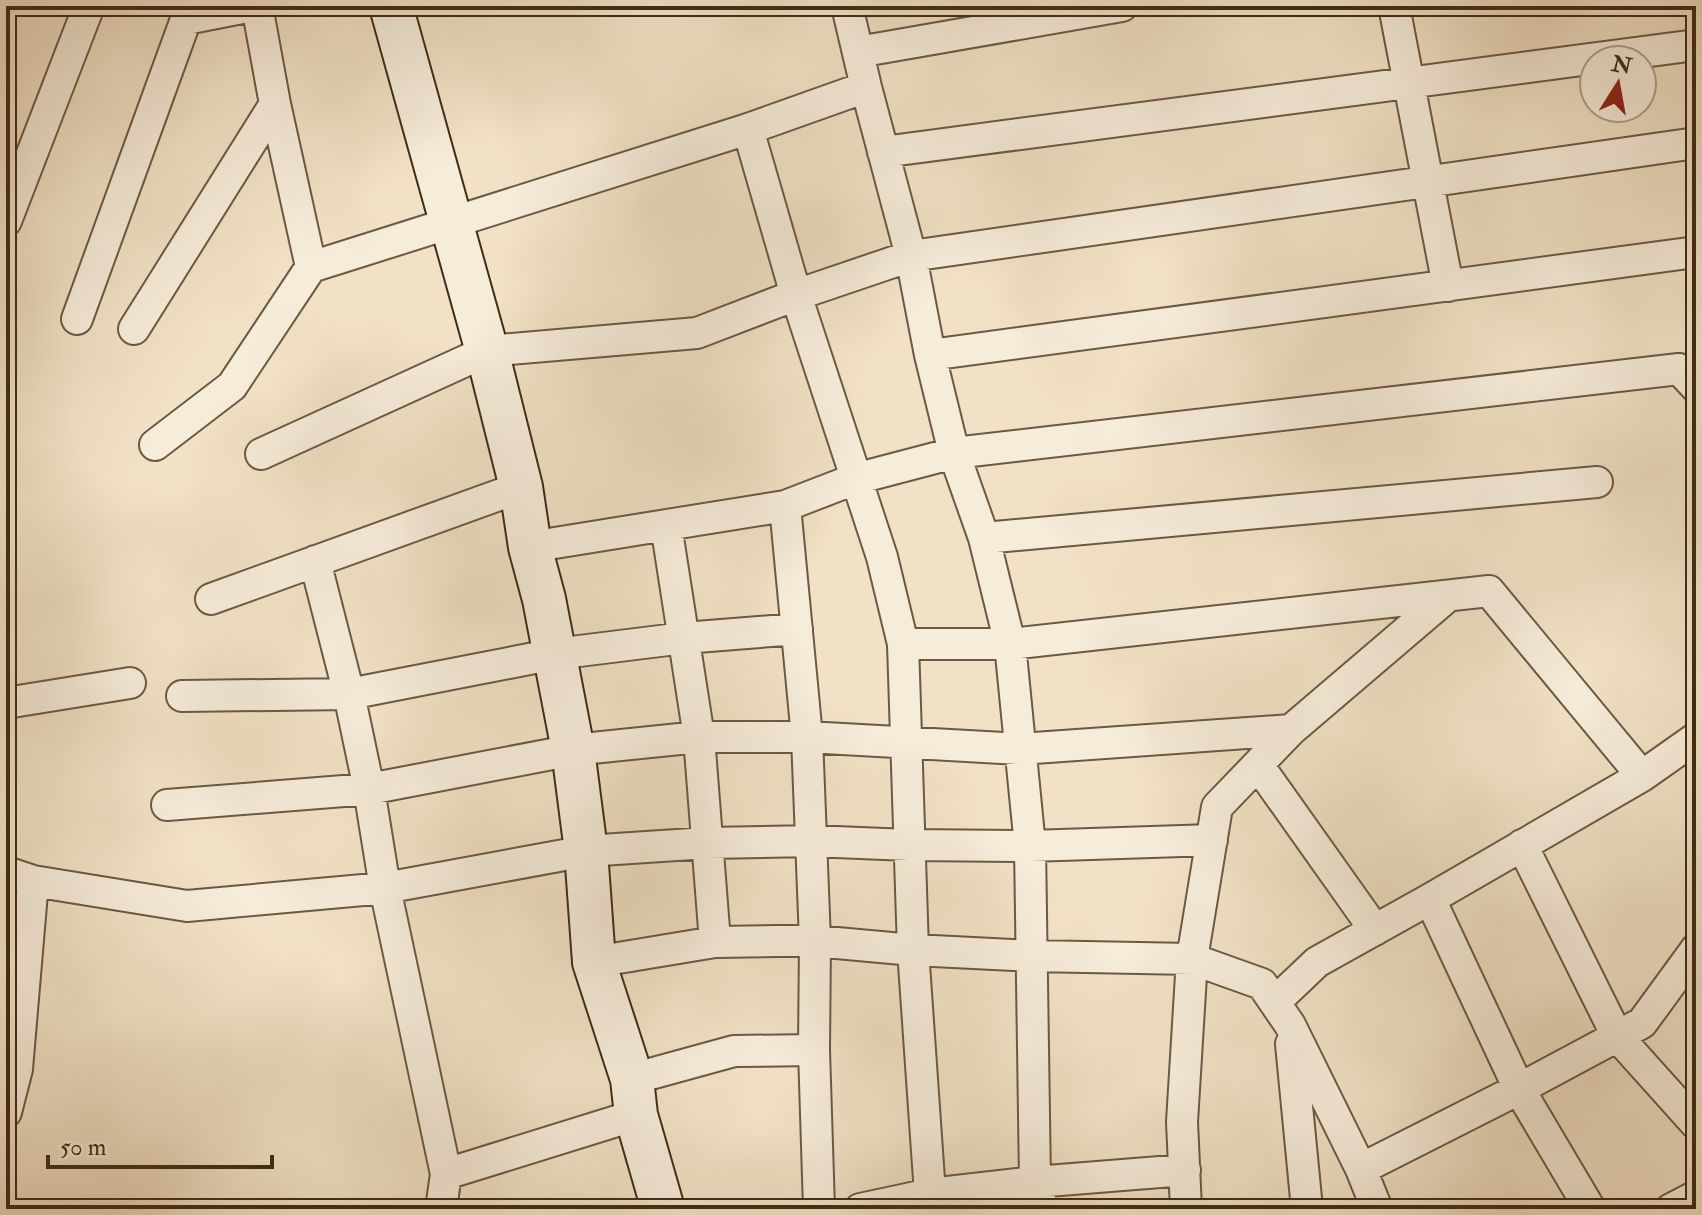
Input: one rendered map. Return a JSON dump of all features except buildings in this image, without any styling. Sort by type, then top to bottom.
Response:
[{"type":"main road","points":[[391,6],[487,351],[521,487],[530,547],[544,599],[573,750],[586,851],[594,962],[663,1209]]},
{"type":"street","points":[[6,221],[89,6]]},
{"type":"street","points":[[77,319],[186,19],[255,6],[311,267]]},
{"type":"street","points":[[847,6],[911,256],[930,355],[954,453],[984,538],[1010,644],[1030,846],[1039,1196]]},
{"type":"street","points":[[858,52],[1122,6]]},
{"type":"street","points":[[1394,6],[1448,286]]},
{"type":"street","points":[[883,152],[1696,45]]},
{"type":"street","points":[[155,445],[232,386],[311,267],[748,129],[866,87]]},
{"type":"street","points":[[134,329],[275,104]]},
{"type":"street","points":[[748,129],[796,295],[882,557],[903,644],[913,950],[934,1202]]},
{"type":"street","points":[[261,454],[487,351],[697,333],[911,256],[1696,143]]},
{"type":"street","points":[[930,355],[1696,252]]},
{"type":"street","points":[[530,547],[785,506],[855,479],[954,453],[1679,369],[1696,387]]},
{"type":"street","points":[[984,538],[1597,482]]},
{"type":"street","points":[[211,599],[521,487]]},
{"type":"street","points":[[785,506],[807,737],[815,941],[814,1050],[819,1209]]},
{"type":"street","points":[[666,525],[699,737],[715,942]]},
{"type":"street","points":[[315,561],[349,694],[385,888],[446,1174],[441,1209]]},
{"type":"street","points":[[903,644],[1010,644],[1489,591],[1642,776]]},
{"type":"street","points":[[1186,1209],[1182,1122],[1192,959],[1217,807],[1291,730],[1448,596]]},
{"type":"street","points":[[182,696],[349,694],[555,654],[684,638],[797,629]]},
{"type":"street","points":[[6,703],[130,683]]},
{"type":"street","points":[[167,805],[369,789],[573,750],[699,737],[807,737],[1020,749],[1291,730]]},
{"type":"street","points":[[1307,1209],[1282,1013],[1317,962],[1642,776],[1696,738]]},
{"type":"street","points":[[1258,765],[1375,930]]},
{"type":"street","points":[[6,1112],[17,1069],[20,877],[187,906],[385,888],[586,851],[707,843],[811,841],[1030,846],[1212,840]]},
{"type":"street","points":[[1522,845],[1617,1036],[1696,1124]]},
{"type":"street","points":[[1430,899],[1519,1089],[1590,1209]]},
{"type":"street","points":[[594,962],[715,942],[815,941],[1032,956],[1192,959],[1262,984],[1282,1013],[1361,1169],[1377,1209]]},
{"type":"street","points":[[1361,1169],[1642,1023],[1696,949]]},
{"type":"street","points":[[446,1174],[634,1097],[734,1051],[814,1050]]},
{"type":"street","points":[[860,1209],[1039,1196],[1185,1170]]},
{"type":"street","points":[[1671,1209],[1696,1196]]}]
